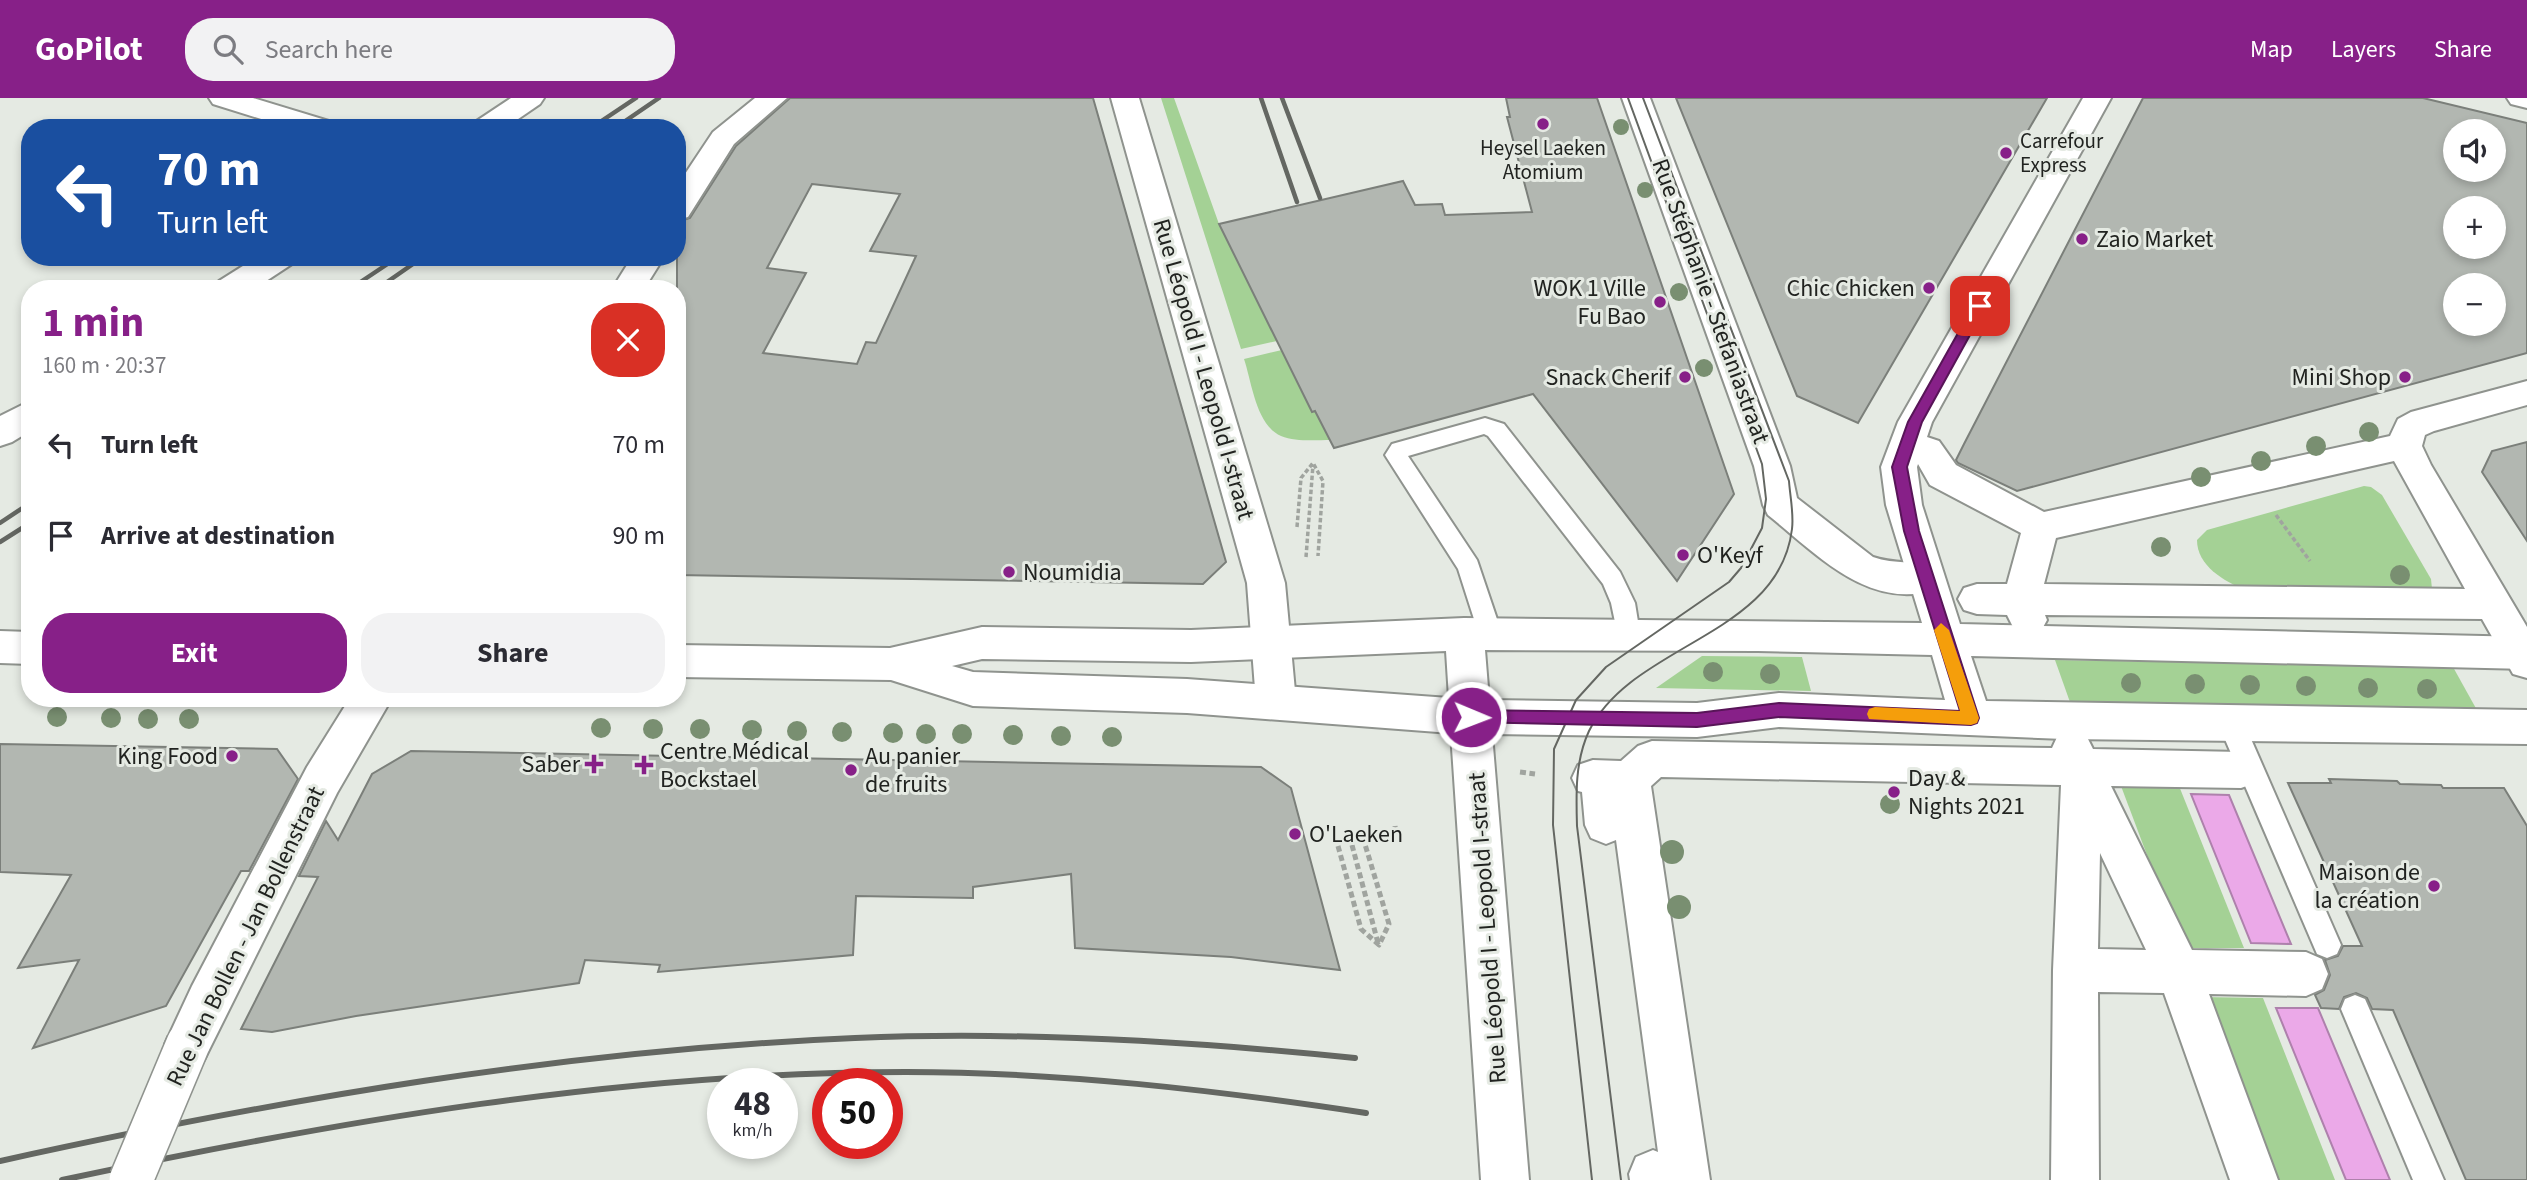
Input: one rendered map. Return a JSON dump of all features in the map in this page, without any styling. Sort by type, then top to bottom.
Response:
[{"type":"street","points":[[223,98],[292,119]]},
{"type":"street","points":[[498,119],[530,98]]},
{"type":"street","points":[[686,196],[723,138],[773,98]]},
{"type":"street","name":"Rue Léopold I - Leopold I-straat","points":[[1125,98],[1266,583],[1276,702]]},
{"type":"street","name":"Rue Stéphanie - Stefaniastraat","points":[[1636,98],[1772,466],[1781,505],[1860,568],[1885,577],[1925,578]]},
{"type":"street","points":[[1971,718],[1904,505],[1899,467],[1915,422],[2097,98]]},
{"type":"street","points":[[2521,98],[2527,99]]},
{"type":"street","points":[[244,280],[267,266]]},
{"type":"street","points":[[1927,450],[1943,475],[2041,527],[2263,498],[2408,437],[2423,421],[2527,393]]},
{"type":"street","points":[[0,433],[21,420]]},
{"type":"street","points":[[2408,437],[2414,468],[2525,656]]},
{"type":"street","points":[[2025,610],[2041,527]]},
{"type":"street","points":[[1977,599],[2025,610],[2477,605]]},
{"type":"street","points":[[686,661],[890,664],[982,643],[1191,646],[1477,634],[1944,639],[2525,656]]},
{"type":"street","name":"Rue Léopold I - Leopold I-straat","points":[[1477,634],[1471,717],[1505,1180]]},
{"type":"street","points":[[0,647],[21,648]]},
{"type":"street","points":[[890,664],[973,689],[1172,695],[1471,717],[1697,720],[1779,710],[1971,718],[2527,727]]},
{"type":"street","name":"Rue Jan Bollen - Jan Bollenstraat","points":[[131,1180],[188,1044],[322,780],[367,707]]},
{"type":"street","points":[[1607,779],[1652,759],[1843,753],[2077,757],[2241,770]]},
{"type":"street","points":[[2075,1180],[2077,757]]},
{"type":"street","points":[[2077,757],[2179,972],[2254,1180]]},
{"type":"street","points":[[1606,825],[1607,779]]},
{"type":"street","points":[[1607,779],[1664,1178]]},
{"type":"street","points":[[2075,970],[2179,972],[2317,960]]},
{"type":"lane","points":[[1477,634],[1469,567],[1396,455],[1400,450],[1485,426],[1496,430],[1612,579],[1623,603],[1628,634]]},
{"type":"lane","points":[[2231,723],[2317,960]]},
{"type":"lane","points":[[2355,1009],[2429,1180]]},
{"type":"path","points":[[1297,531],[1301,478],[1313,463]]},
{"type":"path","points":[[1306,558],[1313,463]]},
{"type":"path","points":[[1313,463],[1323,481],[1318,556]]},
{"type":"path","points":[[2263,498],[2311,562]]},
{"type":"path","points":[[1395,826],[1397,841]]},
{"type":"path","points":[[1364,841],[1389,923],[1378,945]]},
{"type":"path","points":[[1352,845],[1378,945]]},
{"type":"path","points":[[1338,846],[1361,929],[1378,945]]},
{"type":"green space","points":[[1161,98],[1174,98],[1219,224],[1277,341],[1241,349]]},
{"type":"green space","points":[[1282,350],[1312,412],[1315,411],[1331,440],[1299,440],[1281,436],[1273,431],[1260,413],[1244,359]]},
{"type":"green space","points":[[2364,486],[2371,487],[2382,495],[2431,579],[2432,589],[2245,590],[2213,571],[2198,549],[2197,540],[2207,530]]},
{"type":"green space","points":[[1702,656],[1802,657],[1811,691],[1656,688]]},
{"type":"green space","points":[[2055,660],[2453,667],[2478,712],[2071,705]]},
{"type":"green space","points":[[2121,786],[2179,786],[2244,948],[2182,948]]},
{"type":"green space","points":[[2200,997],[2263,998],[2335,1180],[2267,1180]]},
{"type":"shaded area","points":[[2191,794],[2229,795],[2291,944],[2251,943]]},
{"type":"shaded area","points":[[2276,1008],[2318,1008],[2390,1180],[2346,1180]]},
{"type":"building","points":[[790,98],[1093,98],[1226,562],[1203,584],[686,575],[686,280],[677,280],[677,266],[686,266],[686,219],[690,218],[736,146]],"holes":[[[812,184],[900,194],[870,251],[916,256],[876,343],[866,342],[857,364],[763,353],[806,273],[767,268]]]},
{"type":"building","points":[[1506,98],[1597,98],[1734,494],[1677,581],[1533,394],[1334,448],[1315,411],[1312,412],[1219,224],[1403,181],[1415,205],[1442,204],[1445,215],[1532,212],[1507,117],[1510,117]]},
{"type":"building","points":[[1676,98],[2047,98],[1858,423],[1797,396]]},
{"type":"building","points":[[2143,98],[2423,98],[2527,123],[2527,353],[2017,491],[1956,460]]},
{"type":"building","points":[[2527,442],[2527,541],[2482,472],[2492,451]]},
{"type":"building","points":[[0,744],[277,749],[298,779],[249,871],[241,871],[166,1006],[33,1048],[79,960],[18,968],[71,875],[0,872]]},
{"type":"building","points":[[411,751],[1261,767],[1291,788],[1340,970],[1231,957],[1075,948],[1071,874],[973,887],[973,898],[856,896],[853,955],[658,972],[660,965],[585,960],[579,983],[356,1016],[272,1032],[241,1029],[318,877],[299,876],[326,821],[338,840],[372,774]]},
{"type":"building","points":[[2329,779],[2397,781],[2400,784],[2441,785],[2443,788],[2504,788],[2527,826],[2527,1180],[2466,1180],[2393,1010],[2372,1009],[2367,998],[2356,993],[2344,997],[2339,1009],[2321,1008],[2315,995],[2324,990],[2330,975],[2325,960],[2338,956],[2343,946],[2362,946],[2288,783],[2331,783]]},
{"type":"tram line","points":[[1592,1180],[1553,825],[1554,749],[1576,700],[1606,667],[1729,582],[1741,568],[1762,528],[1766,499],[1762,464],[1628,98]]},
{"type":"tram line","points":[[1621,1180],[1577,826],[1577,790],[1584,742],[1610,701],[1637,678],[1702,638],[1761,594],[1781,565],[1792,529],[1789,481],[1643,98]]},
{"type":"railway","points":[[604,119],[636,98]]},
{"type":"railway","points":[[628,119],[659,98]]},
{"type":"railway","points":[[1261,98],[1297,202]]},
{"type":"railway","points":[[1282,98],[1320,198]]},
{"type":"railway","points":[[364,280],[384,266]]},
{"type":"railway","points":[[390,280],[410,266]]},
{"type":"railway","points":[[0,523],[21,509]]},
{"type":"railway","points":[[0,542],[21,529]]},
{"type":"railway","points":[[0,1161],[212,1117],[425,1081],[532,1066],[747,1044],[918,1036],[1043,1037],[1168,1042],[1355,1058]]},
{"type":"railway","points":[[62,1180],[270,1138],[481,1104],[693,1081],[800,1074],[906,1072],[1021,1075],[1194,1090],[1366,1113]]},
{"type":"slow traffic","points":[[1875,714],[1971,718],[1941,630]]},
{"type":"place","name":"Heysel Laeken Atomium","points":[[1543,124]]},
{"type":"place","name":"Carrefour Express","points":[[2006,153]]},
{"type":"place","name":"Zaio Market","points":[[2082,239]]},
{"type":"place","name":"Chic Chicken","points":[[1929,288]]},
{"type":"place","name":"WOK 1 Ville Fu Bao","points":[[1660,302]]},
{"type":"place","name":"Snack Cherif","points":[[1685,377]]},
{"type":"place","name":"Mini Shop","points":[[2405,377]]},
{"type":"place","name":"O'Keyf","points":[[1683,555]]},
{"type":"place","name":"Noumidia","points":[[1009,572]]},
{"type":"place","name":"King Food","points":[[232,756]]},
{"type":"place","name":"Saber","points":[[594,764]]},
{"type":"place","name":"Centre Médical Bockstael","points":[[644,765]]},
{"type":"place","name":"Au panier de fruits","points":[[851,770]]},
{"type":"place","name":"Day & Nights 2021","points":[[1894,792]]},
{"type":"place","name":"O'Laeken","points":[[1295,834]]},
{"type":"place","name":"Maison de la création","points":[[2434,886]]},
{"type":"route","points":[[1471,717],[1697,720],[1779,710],[1971,718],[1911,531],[1899,467],[1915,422],[1980,306]]}]
